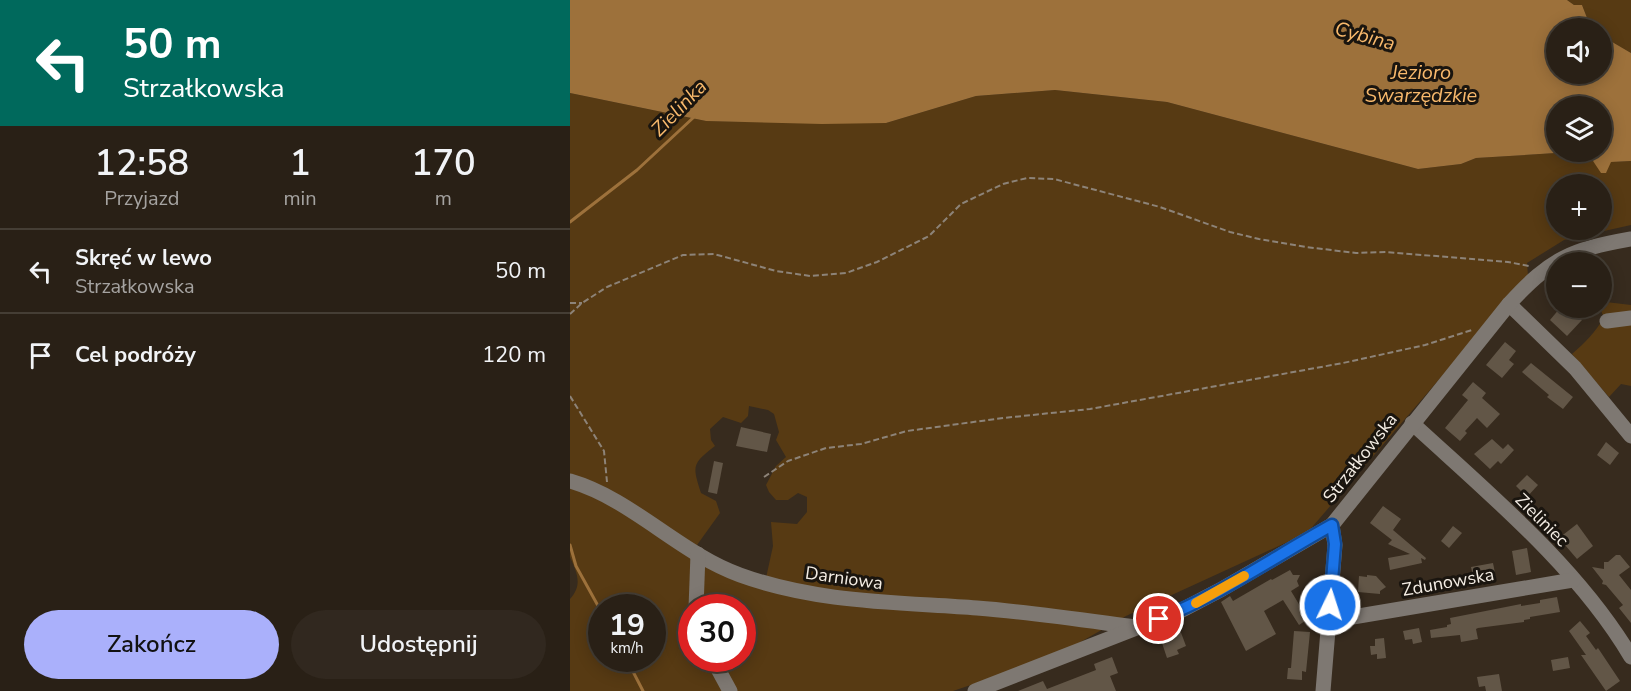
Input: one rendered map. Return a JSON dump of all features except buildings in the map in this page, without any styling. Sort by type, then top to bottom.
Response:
[{"type":"street","name":"Strzałkowska","points":[[975,691],[1180,611],[1332,525],[1509,304],[1535,277],[1561,258],[1589,248],[1631,239]]},
{"type":"street","points":[[1509,304],[1575,368],[1631,436]]},
{"type":"street","points":[[1607,321],[1631,318]]},
{"type":"street","name":"Zieliniec","points":[[1412,423],[1541,543],[1605,618],[1631,657]]},
{"type":"street","name":"Darniowa","points":[[570,481],[584,485],[609,498],[698,554],[740,575],[782,588],[834,598],[999,610],[1137,628]]},
{"type":"street","points":[[1323,691],[1335,544],[1332,525]]},
{"type":"street","points":[[697,594],[698,554]]},
{"type":"street","name":"Zdunowska","points":[[1329,621],[1573,580]]},
{"type":"street","points":[[719,672],[729,691]]},
{"type":"path","points":[[570,314],[582,303],[607,287],[683,255],[714,254],[776,271],[810,276],[846,273],[877,262],[929,236],[961,204],[1004,184],[1027,178],[1054,179],[1160,207],[1230,232],[1259,239],[1356,253],[1386,252],[1508,262],[1529,266]]},
{"type":"path","points":[[570,303],[582,303]]},
{"type":"path","points":[[764,477],[788,461],[826,448],[861,444],[907,431],[1090,409],[1343,363],[1425,345],[1481,327],[1489,329]]},
{"type":"path","points":[[570,396],[604,451],[609,498]]},
{"type":"shaded area","points":[[1567,0],[1631,0],[1631,53],[1612,42],[1612,18],[1587,18],[1582,5],[1574,5]]},
{"type":"shaded area","points":[[1055,90],[1167,102],[1418,169],[1461,164],[1476,158],[1546,154],[1546,162],[1594,162],[1606,172],[1610,162],[1631,161],[1631,225],[1612,229],[1612,174],[1546,174],[1546,240],[1564,240],[1527,263],[1528,276],[1307,533],[1126,616],[1056,656],[953,691],[570,691],[570,599],[578,584],[578,579],[570,557],[570,93],[706,121],[886,123],[976,96]],"holes":[[[749,406],[768,410],[774,414],[779,432],[776,440],[786,457],[776,466],[766,485],[769,492],[776,500],[788,500],[798,493],[807,497],[807,512],[797,524],[771,522],[773,546],[766,578],[719,559],[697,545],[720,513],[716,501],[701,493],[695,471],[696,466],[698,461],[715,446],[711,440],[710,429],[723,417],[741,423],[748,416]]]},
{"type":"shaded area","points":[[1612,303],[1631,305],[1631,386],[1621,384],[1609,397],[1572,354],[1604,318],[1612,318]]},
{"type":"water","name":"Jezioro Swarzędzkie","points":[[570,0],[1567,0],[1574,5],[1582,5],[1587,18],[1546,18],[1546,84],[1612,84],[1612,42],[1631,53],[1631,161],[1612,162],[1612,96],[1546,96],[1546,154],[1476,158],[1461,164],[1418,169],[1167,102],[1055,90],[976,96],[886,123],[706,121],[570,93]]},
{"type":"water","name":"Jezioro Swarzędzkie","points":[[1594,162],[1611,162],[1606,173],[1601,173]]},
{"type":"waterway","name":"Zielinka","points":[[570,222],[637,170],[694,117]]},
{"type":"waterway","name":"Zielinka","points":[[570,545],[576,566],[591,594]]},
{"type":"waterway","name":"Zielinka","points":[[633,672],[643,691]]},
{"type":"slow traffic","points":[[1196,603],[1244,576]]},
{"type":"route","points":[[1159,619],[1180,611],[1222,589],[1332,525],[1335,544],[1330,605]]},
{"type":"water label","name":"Cybina","points":[[1365,36]]}]
